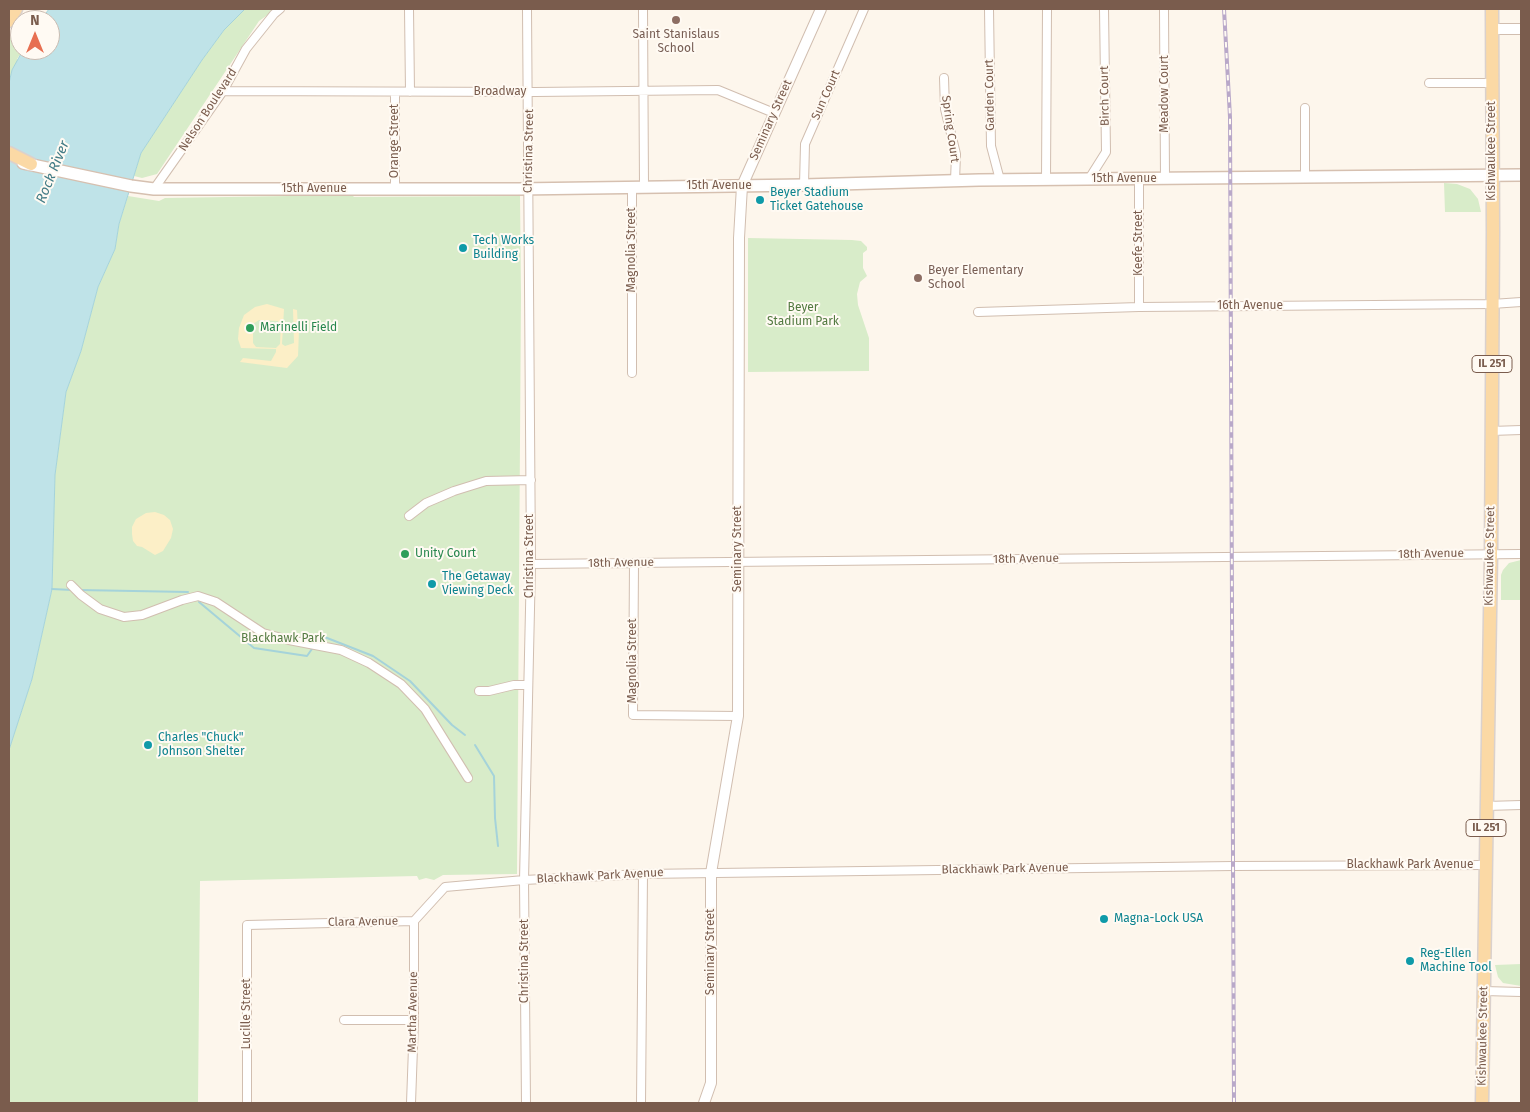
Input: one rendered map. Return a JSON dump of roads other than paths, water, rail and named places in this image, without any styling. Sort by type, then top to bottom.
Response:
[{"type":"main road","points":[[9,21],[16,9]]},
{"type":"main road","name":"Kishwaukee Street","points":[[1482,1103],[1491,554],[1492,9]]},
{"type":"main road","points":[[11,159],[31,164]]},
{"type":"main road","name":"15th Avenue","points":[[31,164],[131,186],[154,188],[395,190],[804,185],[1000,180],[1521,175]]},
{"type":"street","name":"Nelson Boulevard","points":[[154,188],[223,91],[246,49],[280,9]]},
{"type":"street","name":"Orange Street","points":[[409,9],[410,92]]},
{"type":"street","name":"Christina Street","points":[[526,1103],[524,880],[531,564],[528,9]]},
{"type":"street","points":[[642,9],[644,187]]},
{"type":"street","name":"Seminary Street","points":[[704,1103],[711,1083],[711,873],[738,716],[739,238],[742,186],[821,9]]},
{"type":"street","name":"Sun Court","points":[[804,185],[805,144],[864,9]]},
{"type":"street","name":"Garden Court","points":[[989,9],[991,146],[1000,180]]},
{"type":"street","points":[[1046,180],[1047,9]]},
{"type":"street","name":"Birch Court","points":[[1089,179],[1106,152],[1104,9]]},
{"type":"street","name":"Meadow Court","points":[[1164,9],[1165,179]]},
{"type":"street","points":[[1492,29],[1521,29]]},
{"type":"street","name":"Spring Court","points":[[944,78],[945,108],[956,154],[955,181]]},
{"type":"street","points":[[1429,83],[1492,83]]},
{"type":"street","name":"Broadway","points":[[223,91],[529,92],[718,90],[774,113]]},
{"type":"street","name":"Orange Street","points":[[395,92],[395,190]]},
{"type":"street","points":[[1305,108],[1305,176]]},
{"type":"street","name":"Keefe Street","points":[[1139,179],[1140,307]]},
{"type":"street","name":"Magnolia Street","points":[[632,187],[632,373]]},
{"type":"street","name":"16th Avenue","points":[[978,312],[1140,307],[1492,304],[1521,302]]},
{"type":"street","points":[[1491,430],[1521,430]]},
{"type":"street","points":[[410,516],[426,503],[454,491],[486,481],[530,480]]},
{"type":"street","name":"18th Avenue","points":[[531,564],[1521,554]]},
{"type":"street","name":"Magnolia Street","points":[[634,563],[633,714],[738,716]]},
{"type":"street","points":[[70,585],[100,608],[124,617],[142,615],[198,596],[216,602],[263,633],[341,650],[369,663],[401,684],[425,709],[468,778]]},
{"type":"street","points":[[479,691],[489,691],[514,685],[528,685]]},
{"type":"street","points":[[1486,806],[1521,805]]},
{"type":"street","name":"Blackhawk Park Avenue","points":[[524,880],[643,874],[1243,866],[1486,865]]},
{"type":"street","points":[[641,1103],[643,874]]},
{"type":"street","name":"Clara Avenue","points":[[247,925],[414,921],[445,887],[524,880]]},
{"type":"street","name":"Martha Avenue","points":[[411,1103],[414,1020],[414,921]]},
{"type":"street","name":"Lucille Street","points":[[247,925],[247,1103]]},
{"type":"street","points":[[1484,991],[1521,992]]},
{"type":"street","points":[[344,1020],[414,1020]]},
{"type":"water","name":"Rock River","points":[[245,9],[224,30],[202,60],[141,153],[119,224],[115,249],[98,287],[81,351],[66,392],[55,475],[52,589],[32,679],[9,750],[9,83],[12,70],[18,60],[60,60],[60,10],[48,10]]},
{"type":"waterway","points":[[52,589],[72,590]]},
{"type":"waterway","points":[[79,590],[188,592]]},
{"type":"waterway","points":[[199,602],[254,648],[307,656],[314,646]]},
{"type":"waterway","points":[[317,642],[322,636],[373,656],[410,681],[452,725],[465,735]]},
{"type":"waterway","points":[[475,745],[494,776],[498,846]]},
{"type":"railway","points":[[1224,9],[1230,117],[1234,1103]]},
{"type":"place","name":"Saint Stanislaus School","points":[[676,20]]},
{"type":"place","name":"Beyer Stadium Ticket Gatehouse","points":[[760,200]]},
{"type":"place","name":"Tech Works Building","points":[[463,248]]},
{"type":"place","name":"Beyer Elementary School","points":[[918,278]]},
{"type":"place","name":"Marinelli Field","points":[[250,328]]},
{"type":"place","name":"Unity Court","points":[[405,554]]},
{"type":"place","name":"The Getaway Viewing Deck","points":[[432,584]]},
{"type":"place","name":"Charles \"Chuck\" Johnson Shelter","points":[[148,745]]},
{"type":"place","name":"Magna-Lock USA","points":[[1104,919]]},
{"type":"place","name":"Reg-Ellen Machine Tool","points":[[1410,961]]},
{"type":"park label","name":"Beyer Stadium Park","points":[[803,315]]},
{"type":"park label","name":"Blackhawk Park","points":[[283,639]]}]
